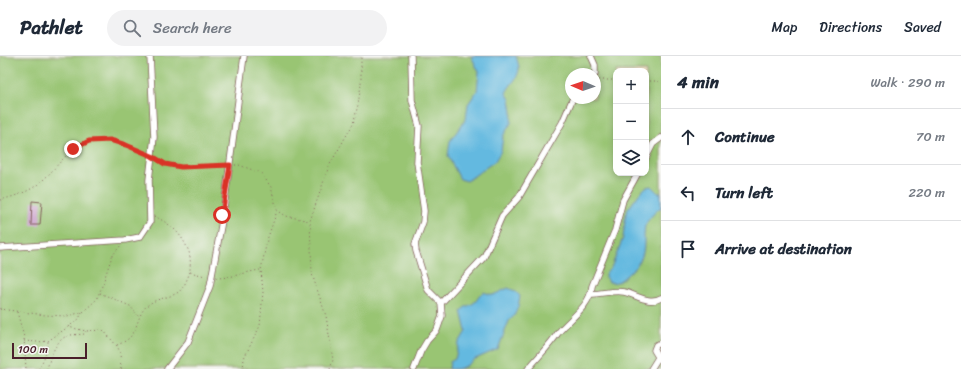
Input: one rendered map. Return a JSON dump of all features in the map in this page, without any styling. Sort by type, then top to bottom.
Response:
[{"type":"street","points":[[0,248],[125,240],[140,237],[150,222],[149,180],[154,137],[150,56]]},
{"type":"street","points":[[167,369],[188,342],[210,286],[230,165],[244,56]]},
{"type":"street","points":[[411,56],[412,100],[418,126],[417,162],[424,210],[423,222],[415,244],[428,290],[441,303],[442,316],[437,330],[427,341],[421,351],[414,369]]},
{"type":"street","points":[[591,56],[595,68]]},
{"type":"street","points":[[441,303],[484,257],[502,216],[519,197],[562,123],[570,104]]},
{"type":"street","points":[[649,153],[654,144],[661,138]]},
{"type":"street","points":[[528,369],[559,333],[578,314],[591,294],[592,286],[615,230],[623,200],[636,176]]},
{"type":"street","points":[[591,294],[623,292],[643,298],[657,300],[661,298]]},
{"type":"street","points":[[651,369],[660,356],[656,354],[654,348],[656,344],[661,343]]},
{"type":"path","points":[[330,369],[333,360],[326,316],[312,274],[310,221],[329,166],[353,124],[361,85],[361,56]]},
{"type":"path","points":[[601,80],[613,80]]},
{"type":"path","points":[[649,81],[661,81]]},
{"type":"path","points":[[0,200],[12,198],[36,186],[73,149],[89,141],[110,140],[152,156],[165,164],[181,167],[239,165],[261,174],[271,187],[277,210],[267,240],[261,270],[263,292],[260,326],[244,358],[243,369]]},
{"type":"path","points":[[277,210],[286,216],[310,221]]},
{"type":"path","points":[[116,345],[129,339],[135,331],[139,317],[144,308],[154,302],[178,293],[186,283],[190,272],[190,253],[176,230],[168,223],[150,214]]},
{"type":"path","points":[[24,341],[48,341],[79,319],[83,312],[96,300],[100,293],[112,256],[125,240]]},
{"type":"path","points":[[190,272],[211,278],[234,276],[250,271],[261,270]]},
{"type":"path","points":[[100,293],[130,306],[139,317]]},
{"type":"path","points":[[0,309],[17,312],[67,316],[83,312]]},
{"type":"path","points":[[17,312],[24,341],[27,369]]},
{"type":"path","points":[[68,327],[86,331],[102,330],[116,345],[120,352],[121,369]]},
{"type":"path","points":[[47,369],[57,344],[67,336],[84,334],[86,331]]},
{"type":"path","points":[[39,369],[48,346],[48,341]]},
{"type":"green space","points":[[0,56],[661,56],[661,369],[0,369]]},
{"type":"water","points":[[471,56],[516,56],[519,69],[517,76],[506,93],[510,99],[512,112],[511,123],[503,136],[501,151],[495,161],[467,181],[460,179],[448,156],[450,141],[466,119],[468,104],[477,91],[479,72]]},
{"type":"water","points":[[651,186],[658,193],[661,193],[661,207],[645,226],[642,257],[635,267],[621,280],[617,282],[609,282],[605,277],[605,274],[611,268],[623,238],[626,212],[639,194],[646,187]]},
{"type":"water","points":[[508,288],[515,291],[520,296],[518,307],[514,316],[509,321],[498,349],[473,360],[466,366],[458,369],[449,369],[450,362],[455,359],[459,343],[466,331],[461,311],[475,302],[483,292],[493,295]]},
{"type":"building","points":[[32,201],[42,202],[40,225],[31,225]]},
{"type":"route","points":[[73,149],[89,141],[110,140],[152,156],[165,164],[181,167],[230,165],[222,215]]}]
